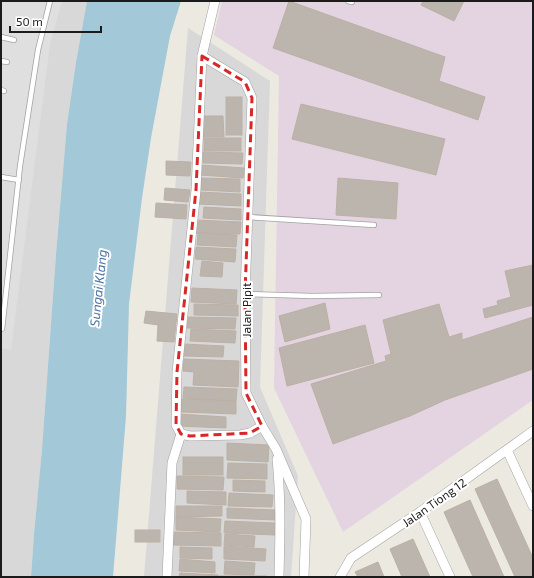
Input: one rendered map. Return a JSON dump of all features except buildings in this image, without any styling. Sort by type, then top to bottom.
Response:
[{"type":"street","points":[[167,577],[172,463],[181,434],[176,425],[177,372],[196,190],[202,56],[215,1]]},
{"type":"street","name":"Jalan Pipit","points":[[202,56],[245,82],[252,98],[245,294],[246,393],[262,426],[276,449],[306,519],[304,577]]},
{"type":"street","points":[[181,434],[190,436],[240,435],[250,433],[262,426]]},
{"type":"street","name":"Jalan Tiong 12","points":[[340,577],[351,558],[420,512],[533,431]]},
{"type":"street","points":[[276,449],[280,485],[279,577]]},
{"type":"street","points":[[507,450],[533,506]]},
{"type":"street","points":[[420,512],[450,577]]},
{"type":"lane","points":[[2,329],[19,180],[38,50],[50,1]]},
{"type":"lane","points":[[1,38],[14,40]]},
{"type":"lane","points":[[1,61],[7,62]]},
{"type":"lane","points":[[1,177],[19,180]]},
{"type":"lane","points":[[248,217],[374,225]]},
{"type":"lane","points":[[245,294],[312,296],[379,295]]},
{"type":"highlighted area","points":[[202,56],[245,82],[252,98],[245,294],[246,393],[262,426],[250,433],[190,436],[181,434],[176,425],[177,372],[196,190]]},
{"type":"shaded area","points":[[1,1],[87,1],[67,124],[31,577],[1,577]]},
{"type":"shaded area","points":[[1,1],[62,1],[50,44],[11,350],[1,348]]},
{"type":"shaded area","points":[[222,1],[533,1],[533,400],[343,532],[274,388],[279,76],[214,35]]},
{"type":"shaded area","points":[[188,28],[270,81],[260,387],[298,476],[291,577],[144,577]]},
{"type":"water","name":"Sungai Klang","points":[[87,1],[181,1],[170,36],[151,138],[129,304],[126,416],[113,577],[31,577],[67,124]]}]
